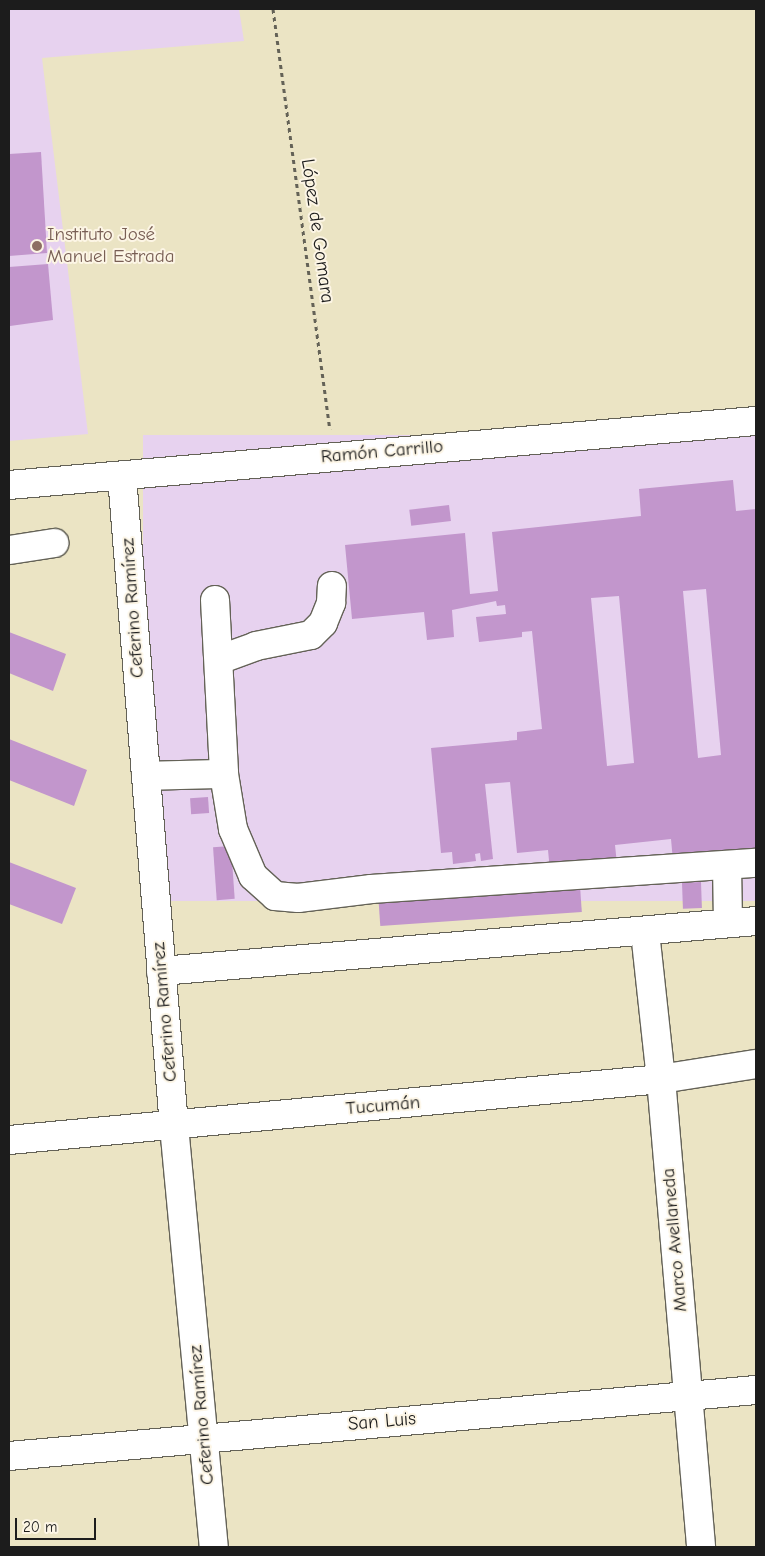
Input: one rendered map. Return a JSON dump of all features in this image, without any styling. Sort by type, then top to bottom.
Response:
[{"type":"street","name":"Ramón Carrillo","points":[[9,486],[334,456],[756,421]]},
{"type":"street","name":"Ceferino Ramírez","points":[[122,476],[174,1126],[214,1547]]},
{"type":"street","points":[[9,550],[54,543]]},
{"type":"street","points":[[221,659],[256,646],[311,635],[323,623],[331,603],[332,586]]},
{"type":"street","points":[[215,600],[221,659],[224,774],[233,830],[243,856],[262,887],[275,896],[298,898],[371,889],[756,862]]},
{"type":"street","points":[[146,776],[224,774]]},
{"type":"street","points":[[727,864],[728,923]]},
{"type":"street","points":[[161,971],[645,932],[756,921]]},
{"type":"street","name":"Marco Avellaneda","points":[[645,932],[661,1079],[701,1547]]},
{"type":"street","name":"Tucumán","points":[[9,1140],[661,1079],[756,1064]]},
{"type":"street","name":"San Luis","points":[[9,1456],[205,1437],[756,1390]]},
{"type":"path","name":"López de Gomara","points":[[273,9],[334,456]]},
{"type":"shaded area","name":"Instituto José Manuel Estrada","points":[[9,9],[239,9],[244,41],[42,58],[88,434],[9,441]]},
{"type":"shaded area","points":[[143,435],[756,435],[756,901],[143,901]]},
{"type":"building","points":[[41,152],[47,253],[9,256],[9,154]]},
{"type":"building","points":[[48,264],[53,320],[10,326],[9,267]]},
{"type":"building","points":[[733,480],[736,511],[756,509],[756,853],[673,861],[671,839],[615,845],[617,864],[550,871],[548,850],[517,853],[510,782],[485,784],[493,859],[481,861],[480,853],[475,854],[476,861],[453,864],[452,852],[441,853],[431,748],[517,740],[517,732],[542,729],[532,631],[522,632],[522,637],[479,642],[476,617],[506,614],[505,605],[497,606],[496,601],[452,610],[454,637],[427,640],[424,612],[352,619],[345,545],[465,533],[470,594],[498,591],[492,532],[641,516],[639,489]],"holes":[[[706,589],[721,755],[698,758],[683,591]],[[619,596],[634,763],[607,766],[591,598]]]},
{"type":"building","points":[[449,505],[451,521],[411,526],[409,510]]},
{"type":"building","points":[[9,632],[66,654],[53,691],[9,673]]},
{"type":"building","points":[[9,739],[87,770],[74,806],[9,780]]},
{"type":"building","points":[[208,797],[209,813],[191,814],[190,798]]},
{"type":"building","points":[[231,846],[235,899],[217,900],[213,847]]},
{"type":"building","points":[[9,862],[76,888],[62,924],[9,904]]},
{"type":"building","points":[[701,882],[702,908],[683,909],[682,883]]},
{"type":"building","points":[[580,886],[582,912],[380,926],[378,900]]},
{"type":"place","name":"Instituto José Manuel Estrada","points":[[37,246]]}]
